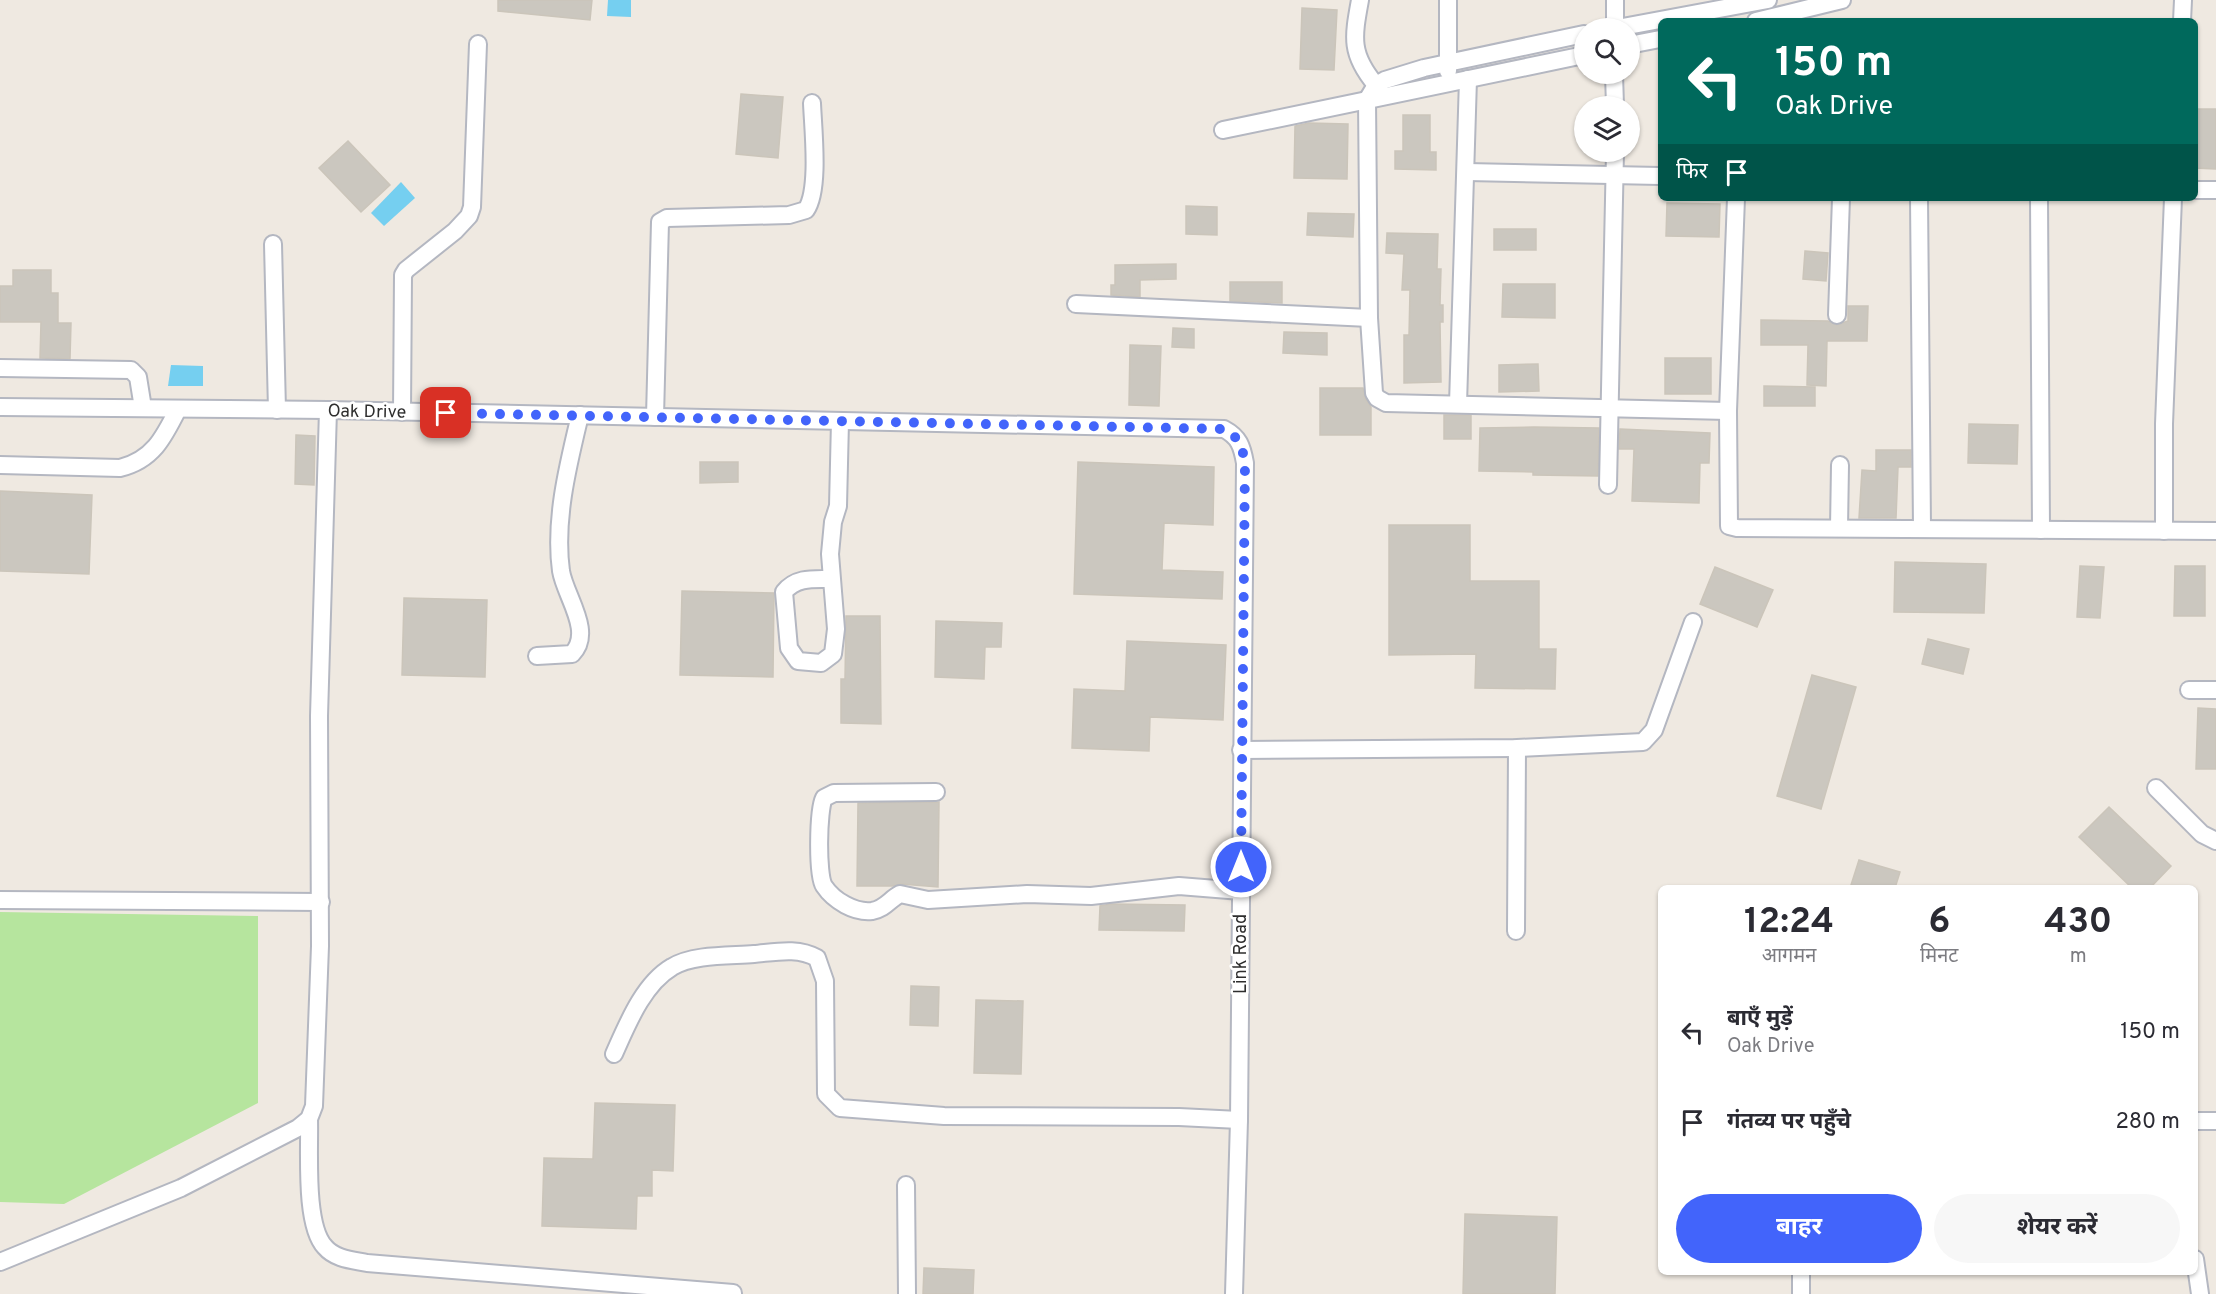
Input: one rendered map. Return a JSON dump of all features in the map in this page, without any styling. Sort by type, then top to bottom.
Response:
[{"type":"street","points":[[1360,0],[1354,44],[1361,64],[1376,85]]},
{"type":"street","points":[[1448,0],[1448,84]]},
{"type":"street","points":[[1615,0],[1616,18]]},
{"type":"street","points":[[1668,18],[1768,0]]},
{"type":"street","points":[[1772,18],[1818,9],[1842,0]]},
{"type":"street","points":[[2182,18],[2183,0]]},
{"type":"street","points":[[1750,18],[1751,2]]},
{"type":"street","points":[[1640,23],[1658,20]]},
{"type":"street","points":[[1574,36],[1448,63],[1385,80],[1376,85],[1367,100],[1369,318],[1377,398],[1386,402],[1728,411]]},
{"type":"street","points":[[1640,43],[1658,39]]},
{"type":"street","points":[[402,412],[404,275],[465,222],[472,207],[478,45]]},
{"type":"street","points":[[1223,130],[1574,57]]},
{"type":"street","points":[[1458,404],[1467,172],[1468,79]]},
{"type":"street","points":[[655,417],[660,222],[667,218],[789,215],[806,210],[811,204],[813,188],[812,103]]},
{"type":"street","points":[[1608,485],[1615,162]]},
{"type":"street","points":[[1467,172],[1658,176]]},
{"type":"street","points":[[2198,189],[2216,190]]},
{"type":"street","points":[[1736,201],[1728,411],[1729,526],[2216,531]]},
{"type":"street","points":[[1837,315],[1841,201]]},
{"type":"street","points":[[1919,201],[1922,528]]},
{"type":"street","points":[[2038,201],[2041,530]]},
{"type":"street","points":[[2164,531],[2164,424],[2173,201]]},
{"type":"street","points":[[273,244],[277,410]]},
{"type":"street","points":[[1076,304],[1369,318]]},
{"type":"street","points":[[0,368],[130,370],[138,377],[143,408]]},
{"type":"street","name":"Oak Drive","points":[[0,407],[328,410],[1224,429],[1236,435]]},
{"type":"street","points":[[0,465],[120,468],[134,465],[154,451],[178,409]]},
{"type":"street","points":[[328,410],[320,716],[321,902],[317,1084],[314,1106],[309,1119],[313,1216],[324,1247],[337,1257],[367,1263],[733,1293]]},
{"type":"street","points":[[537,656],[572,654],[578,648],[580,640],[576,614],[565,584],[561,564],[563,490],[580,415]]},
{"type":"street","points":[[831,579],[806,579],[793,583],[784,592],[789,648],[798,661],[821,663],[833,654],[836,629],[830,554],[840,484],[840,421]]},
{"type":"street","name":"Link Road","points":[[1234,1294],[1239,1120],[1245,463],[1242,446],[1236,435]]},
{"type":"street","points":[[1839,528],[1840,465]]},
{"type":"street","points":[[1241,750],[1517,748],[1643,742],[1654,730],[1693,622]]},
{"type":"street","points":[[2189,690],[2216,690]]},
{"type":"street","points":[[1516,931],[1517,748]]},
{"type":"street","points":[[2156,788],[2202,834],[2216,841]]},
{"type":"street","points":[[936,792],[834,793],[824,798],[820,839],[821,880],[824,886],[843,902],[864,911],[881,909],[900,894],[928,900],[1027,894],[1091,896],[1179,886],[1240,891]]},
{"type":"street","points":[[0,900],[321,902]]},
{"type":"street","points":[[614,1054],[645,995],[673,966],[699,960],[789,951],[807,952],[817,958],[825,981],[826,1094],[840,1108],[944,1116],[1179,1117],[1239,1120]]},
{"type":"street","points":[[0,1262],[181,1188],[298,1128],[309,1119]]},
{"type":"street","points":[[2198,1121],[2216,1121]]},
{"type":"street","points":[[906,1185],[907,1294]]},
{"type":"street","points":[[1801,1275],[1801,1294]]},
{"type":"street","points":[[2197,1275],[2200,1294]]},
{"type":"green space","points":[[0,912],[258,916],[258,1103],[64,1204],[0,1202]]},
{"type":"water","points":[[608,0],[631,0],[631,17],[607,16]]},
{"type":"water","points":[[401,182],[415,198],[384,226],[371,213]]},
{"type":"water","points":[[171,365],[203,366],[203,386],[168,386]]},
{"type":"building","points":[[498,0],[592,0],[590,20],[498,11]]},
{"type":"building","points":[[1302,8],[1337,10],[1334,70],[1300,69]]},
{"type":"building","points":[[741,94],[783,97],[778,158],[736,154]]},
{"type":"building","points":[[2198,109],[2216,109],[2216,169],[2198,168]]},
{"type":"building","points":[[1403,115],[1430,115],[1430,152],[1436,152],[1436,170],[1395,169],[1395,151],[1403,151]]},
{"type":"building","points":[[1309,123],[1348,124],[1347,179],[1294,178],[1295,126]]},
{"type":"building","points":[[348,141],[390,185],[361,212],[319,168]]},
{"type":"building","points":[[1667,203],[1720,204],[1719,237],[1666,236]]},
{"type":"building","points":[[1186,206],[1217,207],[1217,235],[1186,234]]},
{"type":"building","points":[[1308,213],[1354,214],[1353,237],[1307,235]]},
{"type":"building","points":[[1494,229],[1536,229],[1536,250],[1494,250]]},
{"type":"building","points":[[1387,233],[1438,234],[1437,269],[1441,269],[1440,305],[1443,305],[1443,322],[1440,322],[1441,382],[1404,383],[1404,335],[1409,335],[1410,290],[1402,290],[1404,254],[1386,253]]},
{"type":"building","points":[[1805,251],[1828,253],[1826,281],[1803,279]]},
{"type":"building","points":[[1176,264],[1176,279],[1140,280],[1140,297],[1111,295],[1111,285],[1115,285],[1115,265]]},
{"type":"building","points":[[13,270],[51,270],[51,293],[58,293],[58,323],[71,323],[70,359],[40,358],[41,322],[0,322],[0,286],[13,286]]},
{"type":"building","points":[[1230,282],[1282,282],[1282,303],[1230,301]]},
{"type":"building","points":[[1503,284],[1555,284],[1555,318],[1502,317]]},
{"type":"building","points":[[1848,306],[1868,306],[1867,341],[1827,341],[1826,386],[1807,385],[1808,345],[1761,345],[1761,320],[1828,321],[1837,325],[1848,321]]},
{"type":"building","points":[[1173,328],[1194,329],[1194,348],[1172,347]]},
{"type":"building","points":[[1284,332],[1327,333],[1327,355],[1283,353]]},
{"type":"building","points":[[1130,345],[1161,346],[1159,406],[1129,405]]},
{"type":"building","points":[[1665,358],[1711,358],[1711,394],[1665,394]]},
{"type":"building","points":[[1538,364],[1539,391],[1499,392],[1499,365]]},
{"type":"building","points":[[1764,386],[1815,387],[1815,406],[1764,406]]},
{"type":"building","points":[[1320,388],[1363,388],[1365,398],[1371,407],[1371,435],[1320,435]]},
{"type":"building","points":[[1444,415],[1471,415],[1471,439],[1444,439]]},
{"type":"building","points":[[1969,424],[2018,425],[2017,464],[1968,463]]},
{"type":"building","points":[[1480,428],[1599,428],[1598,476],[1479,471]]},
{"type":"building","points":[[1620,429],[1710,433],[1709,463],[1700,463],[1699,503],[1632,501],[1634,449],[1619,449]]},
{"type":"building","points":[[296,435],[315,436],[314,485],[295,484]]},
{"type":"building","points":[[1876,450],[1911,450],[1911,467],[1898,467],[1896,518],[1859,518],[1862,470],[1876,471]]},
{"type":"building","points":[[700,462],[738,462],[738,482],[700,483]]},
{"type":"building","points":[[1078,462],[1214,467],[1213,525],[1164,523],[1162,570],[1223,572],[1222,599],[1074,594]]},
{"type":"building","points":[[0,491],[92,495],[89,574],[0,571]]},
{"type":"building","points":[[1389,525],[1470,525],[1470,581],[1539,581],[1539,649],[1556,649],[1555,689],[1475,688],[1476,654],[1389,655]]},
{"type":"building","points":[[1895,562],[1986,564],[1984,613],[1894,612]]},
{"type":"building","points":[[2080,566],[2104,567],[2100,618],[2077,617]]},
{"type":"building","points":[[2175,566],[2205,566],[2205,616],[2174,616]]},
{"type":"building","points":[[1715,567],[1773,590],[1757,627],[1700,604]]},
{"type":"building","points":[[682,591],[774,593],[773,677],[680,675]]},
{"type":"building","points":[[404,598],[487,600],[485,677],[402,675]]},
{"type":"building","points":[[846,616],[880,616],[881,724],[841,723],[841,679],[845,679]]},
{"type":"building","points":[[936,621],[1002,623],[1001,647],[985,647],[984,679],[935,677]]},
{"type":"building","points":[[1928,639],[1969,649],[1963,674],[1922,664]]},
{"type":"building","points":[[1127,641],[1226,645],[1223,720],[1150,717],[1149,751],[1072,748],[1074,689],[1125,691]]},
{"type":"building","points":[[1812,675],[1856,687],[1821,809],[1777,796]]},
{"type":"building","points":[[2198,708],[2216,709],[2216,769],[2196,769]]},
{"type":"building","points":[[939,802],[938,887],[901,884],[857,886],[858,803]]},
{"type":"building","points":[[2109,807],[2171,866],[2153,885],[2129,885],[2079,837]]},
{"type":"building","points":[[1859,860],[1900,872],[1896,885],[1851,885]]},
{"type":"building","points":[[1111,904],[1185,905],[1184,931],[1099,930],[1100,906]]},
{"type":"building","points":[[911,986],[939,987],[938,1026],[910,1025]]},
{"type":"building","points":[[976,1000],[1023,1001],[1021,1074],[974,1073]]},
{"type":"building","points":[[595,1103],[675,1105],[673,1171],[652,1170],[652,1196],[637,1196],[636,1229],[542,1226],[544,1158],[593,1159]]},
{"type":"building","points":[[1465,1214],[1557,1217],[1555,1294],[1463,1294]]},
{"type":"building","points":[[924,1268],[974,1270],[973,1294],[923,1294]]},
{"type":"route","points":[[446,413],[1224,429],[1236,435],[1242,446],[1245,463],[1241,867]]}]
